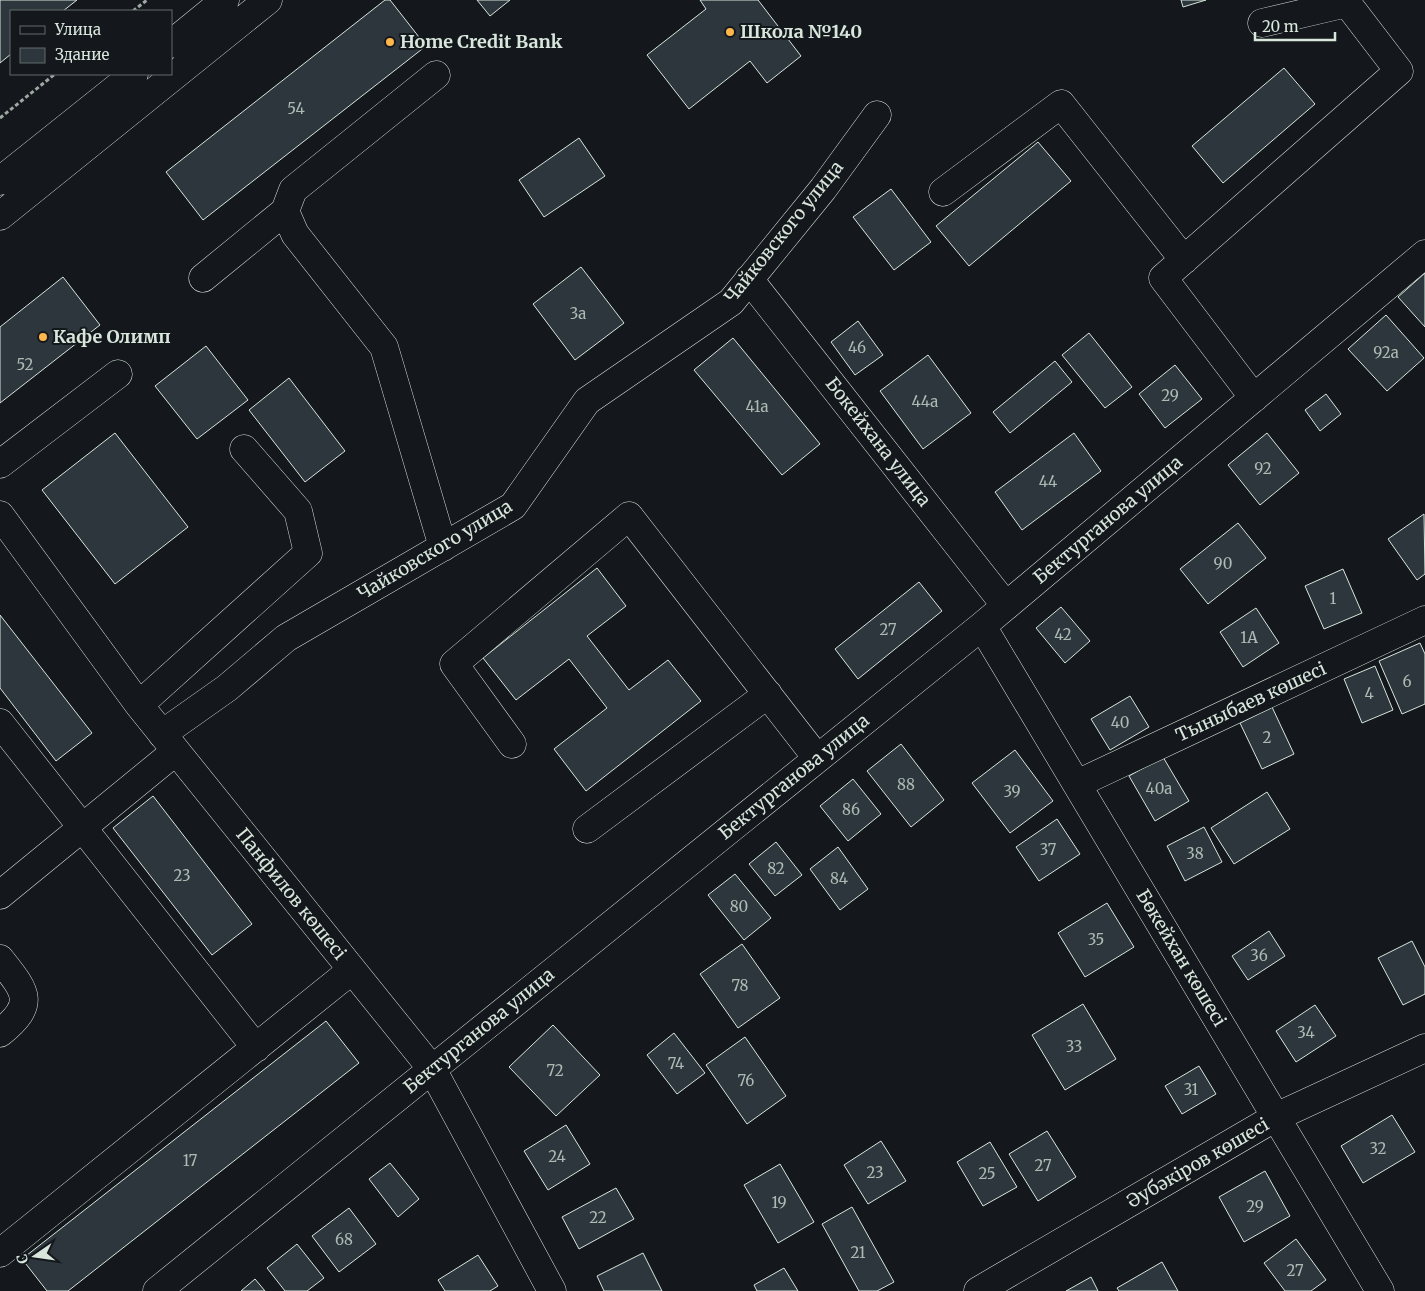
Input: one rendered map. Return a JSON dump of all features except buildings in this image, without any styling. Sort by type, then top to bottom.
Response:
[{"type":"street","points":[[172,43],[225,0]]},
{"type":"street","points":[[0,216],[268,0]]},
{"type":"street","points":[[1254,398],[1163,278],[1399,71],[1347,3],[1262,23]]},
{"type":"street","points":[[0,181],[133,75]]},
{"type":"street","points":[[203,278],[285,211],[293,190],[436,75]]},
{"type":"street","points":[[943,192],[1061,104],[1184,260]]},
{"type":"street","name":"Чайковского улица","points":[[0,895],[83,827],[227,688],[286,638],[513,506],[587,401],[731,302],[823,188],[877,115]]},
{"type":"street","points":[[285,211],[295,234],[384,347],[443,547]]},
{"type":"street","name":"Бектурганова улица","points":[[157,1291],[982,626],[1425,254]]},
{"type":"street","name":"Бокейхана улица","points":[[749,279],[1006,606]]},
{"type":"street","points":[[0,464],[118,374]]},
{"type":"street","points":[[139,705],[308,553],[298,511],[244,448]]},
{"type":"street","name":"Панфилов көшесі","points":[[0,515],[139,705],[432,1069],[552,1291]]},
{"type":"street","points":[[512,744],[454,664],[629,516],[817,758]]},
{"type":"street","name":"Тыныбаев көшесі","points":[[1077,784],[1425,620]]},
{"type":"street","name":"Бөкейхан көшесі","points":[[982,626],[1380,1291]]},
{"type":"street","points":[[588,829],[768,694]]},
{"type":"street","points":[[0,723],[256,1048]]},
{"type":"street","points":[[0,959],[22,986],[24,1001],[21,1014],[0,1033]]},
{"type":"street","points":[[0,1253],[352,970]]},
{"type":"street","name":"Әубәкіров көшесі","points":[[978,1291],[1276,1117],[1425,1048]]},
{"type":"path","points":[[133,10],[146,0]]},
{"type":"path","points":[[0,118],[54,75]]},
{"type":"place","name":"Школа №140","points":[[730,32]]},
{"type":"place","name":"Home Credit Bank","points":[[390,42]]},
{"type":"place","name":"Кафе Олимп","points":[[43,337]]}]
